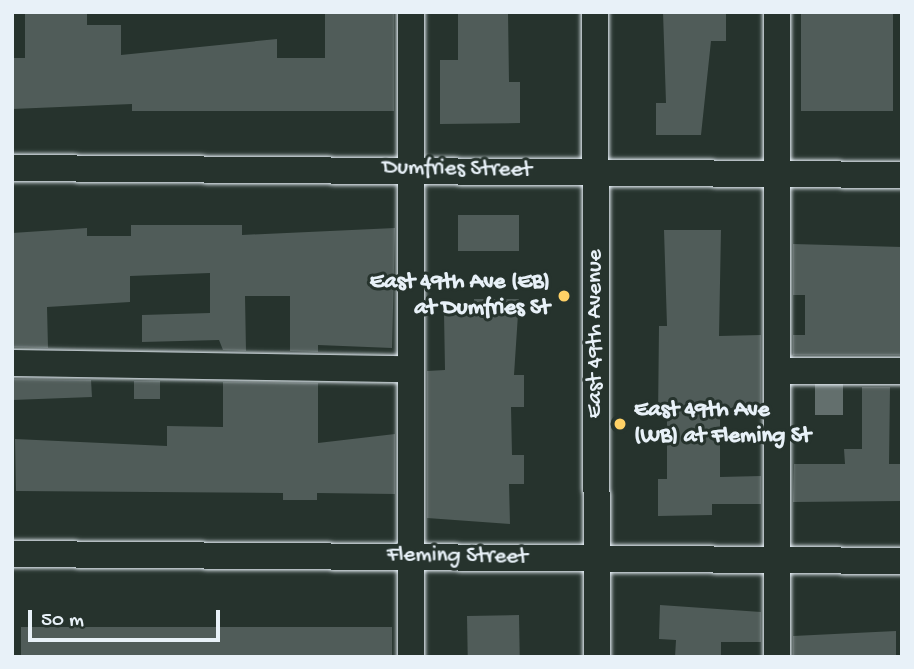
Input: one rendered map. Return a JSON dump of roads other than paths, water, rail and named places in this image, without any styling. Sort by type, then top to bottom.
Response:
[{"type":"street","points":[[411,12],[411,657]]},
{"type":"street","name":"East 49th Avenue","points":[[595,12],[597,657]]},
{"type":"street","points":[[777,12],[777,657]]},
{"type":"street","name":"Dumfries Street","points":[[12,168],[411,169],[902,175]]},
{"type":"street","points":[[12,363],[410,369]]},
{"type":"street","points":[[779,370],[902,371]]},
{"type":"street","name":"Fleming Street","points":[[12,554],[902,561]]},
{"type":"place","name":"East 49th Ave (EB) at Dumfries St","points":[[564,296]]},
{"type":"place","name":"East 49th Ave (WB) at Fleming St","points":[[620,424]]}]
